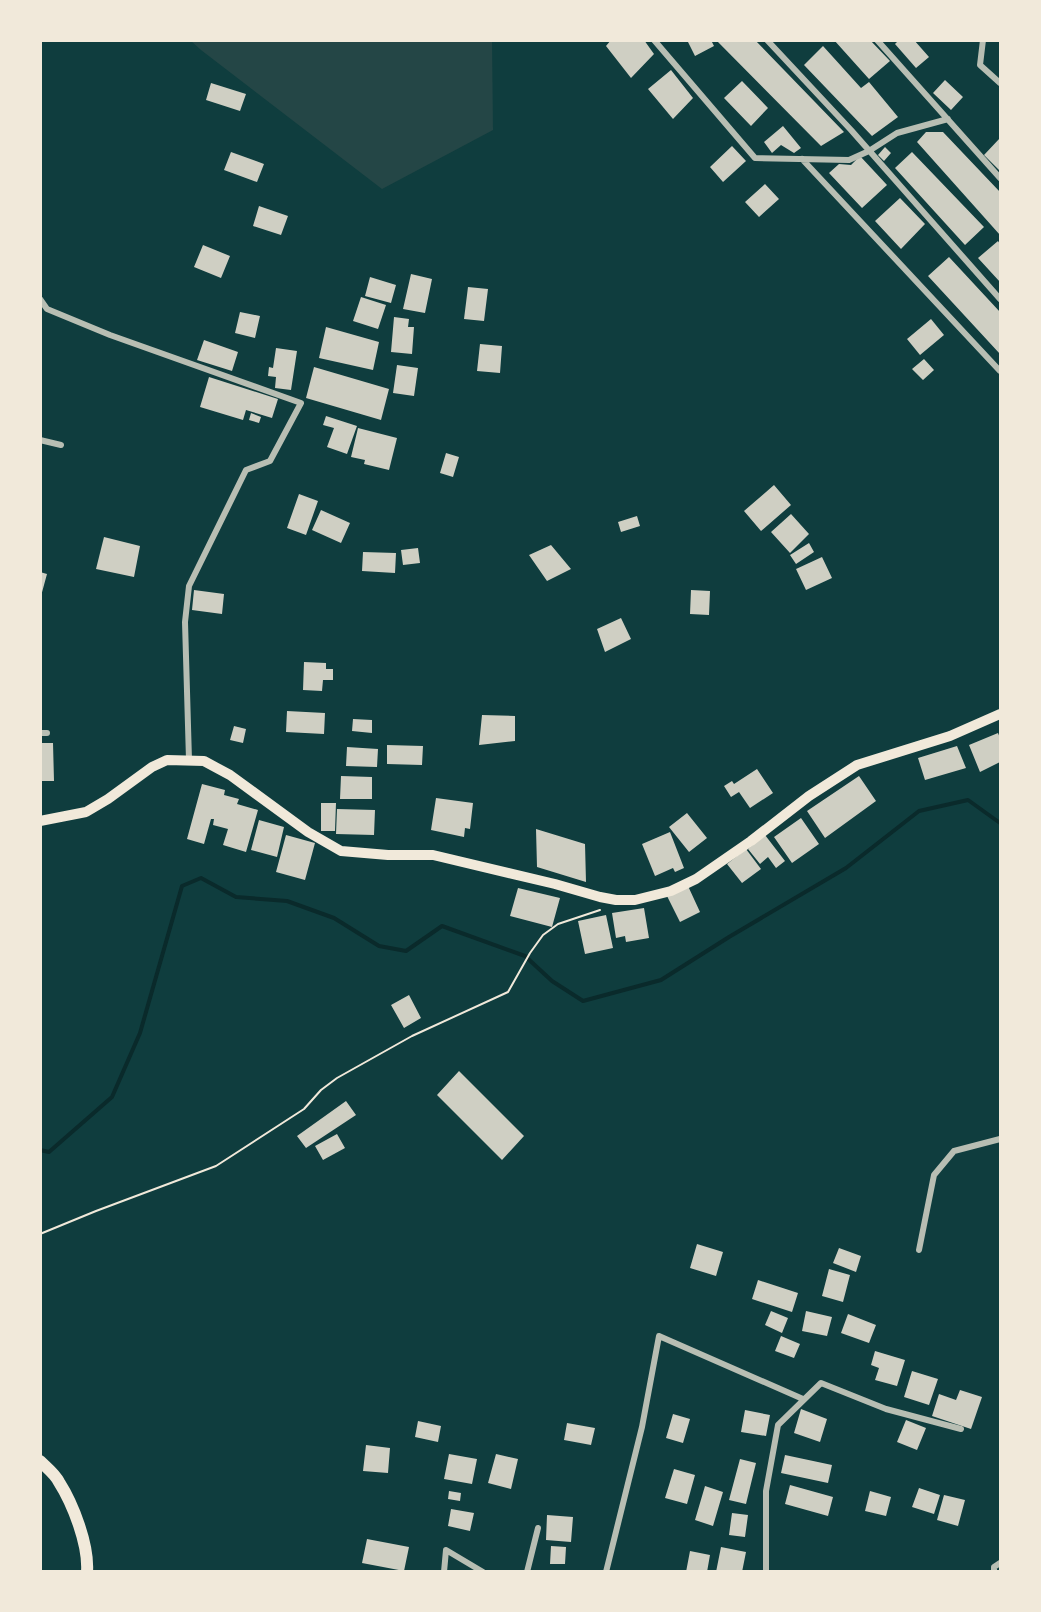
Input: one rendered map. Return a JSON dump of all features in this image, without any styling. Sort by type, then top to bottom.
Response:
[{"type":"main road","points":[[40,821],[86,812],[152,767],[167,760],[204,761],[216,766],[308,832],[341,851],[445,857],[609,899],[634,900],[671,891],[696,879],[732,855],[809,796],[857,765],[950,736],[1000,714]]},
{"type":"main road","points":[[40,1461],[59,1481],[78,1523],[87,1572]]},
{"type":"street","points":[[654,40],[755,158],[849,160],[869,151],[897,133],[948,119]]},
{"type":"street","points":[[767,40],[1000,299]]},
{"type":"street","points":[[877,40],[1000,178]]},
{"type":"street","points":[[983,40],[980,65],[1000,83]]},
{"type":"street","points":[[801,159],[1000,371]]},
{"type":"street","points":[[40,298],[47,309],[110,335],[301,403],[270,461],[246,470],[189,586],[185,622],[189,760]]},
{"type":"street","points":[[40,440],[61,445]]},
{"type":"street","points":[[919,1250],[933,1175],[954,1150],[1000,1139]]},
{"type":"street","points":[[608,1570],[642,1427],[659,1336],[803,1399]]},
{"type":"street","points":[[766,1572],[766,1491],[778,1425],[821,1383],[886,1410],[961,1429]]},
{"type":"street","points":[[527,1572],[538,1528]]},
{"type":"street","points":[[444,1572],[446,1550],[483,1572]]},
{"type":"street","points":[[994,1572],[994,1568],[1000,1563]]},
{"type":"path","points":[[40,1234],[216,1166],[304,1108],[321,1090],[337,1078],[412,1036],[508,992],[530,952],[543,934],[558,924],[600,911],[609,899]]},
{"type":"shaded area","points":[[191,41],[492,41],[493,130],[382,189]]},
{"type":"building","points":[[611,40],[644,40],[654,54],[631,78],[606,46]]},
{"type":"building","points":[[687,40],[711,40],[714,46],[695,56]]},
{"type":"building","points":[[716,40],[755,40],[844,132],[821,146]]},
{"type":"building","points":[[834,40],[870,40],[890,61],[869,79]]},
{"type":"building","points":[[899,40],[914,40],[929,57],[916,68],[895,44]]},
{"type":"building","points":[[823,46],[861,88],[869,82],[898,117],[872,136],[804,65]]},
{"type":"building","points":[[671,70],[693,98],[673,119],[648,89]]},
{"type":"building","points":[[945,80],[963,97],[951,110],[933,93]]},
{"type":"building","points":[[742,81],[768,108],[751,126],[724,98]]},
{"type":"building","points":[[211,83],[246,94],[240,111],[206,100]]},
{"type":"building","points":[[783,126],[801,148],[794,153],[781,145],[772,153],[764,142]]},
{"type":"building","points":[[926,132],[943,132],[1000,192],[1000,235],[917,142]]},
{"type":"building","points":[[1000,138],[1000,171],[984,155]]},
{"type":"building","points":[[732,146],[746,161],[723,182],[710,167]]},
{"type":"building","points":[[885,147],[891,153],[884,161],[878,155]]},
{"type":"building","points":[[231,152],[264,164],[257,182],[224,170]]},
{"type":"building","points":[[912,152],[984,227],[965,245],[895,168]]},
{"type":"building","points":[[860,156],[887,185],[862,208],[829,173],[839,164],[851,165]]},
{"type":"building","points":[[765,184],[779,199],[759,217],[745,202]]},
{"type":"building","points":[[900,198],[925,224],[901,249],[875,221]]},
{"type":"building","points":[[259,206],[288,216],[281,235],[253,226]]},
{"type":"building","points":[[998,241],[1000,244],[1000,282],[978,258]]},
{"type":"building","points":[[203,245],[230,256],[221,278],[194,267]]},
{"type":"building","points":[[949,257],[1000,312],[1000,354],[928,276]]},
{"type":"building","points":[[411,274],[432,279],[425,313],[403,309]]},
{"type":"building","points":[[370,277],[396,285],[391,303],[365,296]]},
{"type":"building","points":[[468,287],[488,289],[484,321],[464,319]]},
{"type":"building","points":[[361,297],[386,305],[378,329],[353,321]]},
{"type":"building","points":[[240,312],[260,316],[255,338],[235,333]]},
{"type":"building","points":[[394,317],[409,319],[408,327],[414,327],[412,354],[391,352]]},
{"type":"building","points":[[931,319],[944,335],[920,355],[907,339]]},
{"type":"building","points":[[326,327],[379,342],[373,370],[319,358]]},
{"type":"building","points":[[204,340],[238,352],[232,371],[197,360]]},
{"type":"building","points":[[480,344],[502,346],[500,373],[477,371]]},
{"type":"building","points":[[276,348],[297,351],[291,390],[275,388],[276,377],[268,376],[269,367],[273,368]]},
{"type":"building","points":[[924,359],[934,370],[923,380],[912,369]]},
{"type":"building","points":[[397,365],[418,368],[414,396],[393,393]]},
{"type":"building","points":[[314,367],[389,389],[381,420],[306,398]]},
{"type":"building","points":[[209,377],[278,399],[272,418],[246,410],[243,420],[200,407]]},
{"type":"building","points":[[251,413],[261,417],[259,423],[249,420]]},
{"type":"building","points":[[326,416],[357,426],[347,454],[327,447],[334,428],[323,425]]},
{"type":"building","points":[[358,428],[397,438],[389,470],[364,464],[365,460],[351,457]]},
{"type":"building","points":[[446,453],[459,457],[453,477],[440,473]]},
{"type":"building","points":[[774,485],[791,505],[761,531],[744,511]]},
{"type":"building","points":[[299,494],[318,501],[306,535],[287,528]]},
{"type":"building","points":[[321,510],[350,523],[341,543],[312,530]]},
{"type":"building","points":[[791,514],[809,534],[790,553],[771,532]]},
{"type":"building","points":[[637,516],[640,526],[621,532],[618,522]]},
{"type":"building","points":[[104,537],[140,546],[134,577],[96,569]]},
{"type":"building","points":[[809,543],[814,552],[796,564],[790,555]]},
{"type":"building","points":[[551,545],[571,569],[547,581],[529,555]]},
{"type":"building","points":[[418,548],[420,563],[403,565],[401,550]]},
{"type":"building","points":[[363,552],[396,553],[395,573],[362,571]]},
{"type":"building","points":[[822,557],[832,578],[806,590],[796,569]]},
{"type":"building","points":[[40,572],[47,574],[41,596],[40,596]]},
{"type":"building","points":[[194,590],[224,594],[222,614],[192,610]]},
{"type":"building","points":[[691,590],[710,591],[709,615],[690,614]]},
{"type":"building","points":[[621,618],[631,639],[605,652],[597,629]]},
{"type":"building","points":[[304,662],[326,663],[326,669],[333,669],[333,680],[323,680],[322,691],[303,690]]},
{"type":"building","points":[[287,711],[325,713],[324,734],[286,732]]},
{"type":"building","points":[[482,715],[515,716],[515,741],[479,745]]},
{"type":"building","points":[[353,719],[372,720],[372,733],[352,731]]},
{"type":"building","points":[[234,726],[246,729],[243,743],[230,740]]},
{"type":"building","points":[[998,733],[1000,762],[980,772],[969,745]]},
{"type":"building","points":[[40,743],[53,743],[54,781],[40,781]]},
{"type":"building","points":[[387,745],[423,746],[422,765],[387,764]]},
{"type":"building","points":[[957,746],[966,768],[925,780],[918,758]]},
{"type":"building","points":[[347,747],[378,749],[377,767],[346,766]]},
{"type":"building","points":[[757,769],[773,793],[750,808],[739,792],[731,797],[724,786],[732,781],[734,784]]},
{"type":"building","points":[[341,776],[372,777],[372,799],[340,799]]},
{"type":"building","points":[[859,776],[876,801],[825,838],[807,811]]},
{"type":"building","points":[[202,784],[225,790],[224,795],[239,799],[237,804],[258,810],[246,852],[223,845],[228,829],[213,825],[214,819],[211,819],[204,844],[187,839]]},
{"type":"building","points":[[436,798],[473,803],[470,829],[465,828],[464,837],[431,830]]},
{"type":"building","points":[[321,803],[336,803],[335,831],[321,831]]},
{"type":"building","points":[[337,809],[375,810],[374,835],[336,834]]},
{"type":"building","points":[[687,813],[707,838],[689,852],[669,827]]},
{"type":"building","points":[[801,818],[819,844],[792,863],[774,837]]},
{"type":"building","points":[[259,820],[284,827],[277,857],[251,850]]},
{"type":"building","points":[[536,829],[585,844],[586,882],[537,867]]},
{"type":"building","points":[[670,832],[684,868],[675,872],[673,868],[655,876],[642,844]]},
{"type":"building","points":[[286,835],[315,843],[305,880],[276,872]]},
{"type":"building","points":[[765,835],[785,861],[776,868],[768,857],[760,864],[748,849]]},
{"type":"building","points":[[746,849],[761,869],[742,883],[727,864]]},
{"type":"building","points":[[688,886],[700,912],[680,922],[667,896]]},
{"type":"building","points":[[518,888],[560,898],[552,927],[510,916]]},
{"type":"building","points":[[644,908],[649,938],[626,942],[625,936],[616,938],[612,913]]},
{"type":"building","points":[[606,915],[613,948],[585,954],[578,921]]},
{"type":"building","points":[[409,995],[421,1018],[404,1028],[391,1005]]},
{"type":"building","points":[[459,1071],[524,1136],[502,1160],[437,1095]]},
{"type":"building","points":[[346,1101],[356,1115],[306,1148],[297,1136]]},
{"type":"building","points":[[337,1134],[345,1148],[323,1160],[315,1146]]},
{"type":"building","points":[[697,1244],[723,1252],[716,1276],[690,1268]]},
{"type":"building","points":[[839,1248],[861,1256],[856,1272],[833,1263]]},
{"type":"building","points":[[829,1269],[850,1275],[843,1302],[822,1296]]},
{"type":"building","points":[[758,1280],[798,1293],[792,1312],[752,1299]]},
{"type":"building","points":[[771,1311],[788,1318],[782,1333],[765,1325]]},
{"type":"building","points":[[806,1311],[832,1317],[827,1336],[802,1331]]},
{"type":"building","points":[[848,1314],[876,1325],[869,1343],[841,1333]]},
{"type":"building","points":[[781,1336],[800,1344],[794,1358],[775,1351]]},
{"type":"building","points":[[875,1351],[905,1360],[897,1386],[875,1380],[879,1368],[871,1365]]},
{"type":"building","points":[[912,1371],[938,1379],[929,1405],[904,1397]]},
{"type":"building","points":[[960,1390],[982,1397],[971,1429],[932,1416],[939,1394],[956,1400]]},
{"type":"building","points":[[801,1409],[827,1419],[820,1442],[794,1433]]},
{"type":"building","points":[[745,1410],[770,1415],[766,1436],[741,1432]]},
{"type":"building","points":[[673,1414],[690,1419],[683,1443],[666,1438]]},
{"type":"building","points":[[906,1420],[926,1428],[917,1450],[897,1442]]},
{"type":"building","points":[[418,1421],[441,1426],[438,1442],[415,1437]]},
{"type":"building","points":[[567,1423],[595,1428],[591,1445],[564,1440]]},
{"type":"building","points":[[366,1445],[390,1448],[388,1473],[363,1471]]},
{"type":"building","points":[[449,1454],[477,1459],[472,1484],[444,1479]]},
{"type":"building","points":[[496,1454],[518,1459],[511,1489],[488,1483]]},
{"type":"building","points":[[785,1455],[832,1465],[828,1483],[781,1473]]},
{"type":"building","points":[[740,1459],[756,1463],[746,1504],[729,1500]]},
{"type":"building","points":[[674,1469],[695,1475],[687,1504],[665,1498]]},
{"type":"building","points":[[790,1485],[833,1497],[828,1516],[785,1504]]},
{"type":"building","points":[[705,1486],[723,1492],[713,1526],[695,1520]]},
{"type":"building","points":[[919,1488],[940,1495],[934,1514],[912,1507]]},
{"type":"building","points":[[449,1491],[461,1493],[460,1501],[448,1499]]},
{"type":"building","points":[[870,1491],[891,1497],[886,1516],[865,1511]]},
{"type":"building","points":[[944,1495],[965,1500],[958,1526],[937,1520]]},
{"type":"building","points":[[451,1509],[474,1513],[470,1531],[448,1526]]},
{"type":"building","points":[[732,1513],[748,1515],[745,1537],[729,1535]]},
{"type":"building","points":[[547,1515],[573,1517],[571,1542],[546,1540]]},
{"type":"building","points":[[367,1539],[409,1547],[404,1571],[362,1563]]},
{"type":"building","points":[[551,1546],[566,1547],[565,1564],[550,1564]]},
{"type":"building","points":[[721,1547],[746,1552],[742,1572],[716,1572]]},
{"type":"building","points":[[690,1551],[710,1555],[707,1572],[686,1572]]},
{"type":"waterway","points":[[40,1150],[49,1152],[112,1097],[140,1033],[182,886],[201,878],[236,897],[287,901],[334,918],[379,946],[406,951],[442,926],[525,956],[552,981],[583,1001],[661,980],[846,868],[919,811],[968,800],[1000,823]]}]
